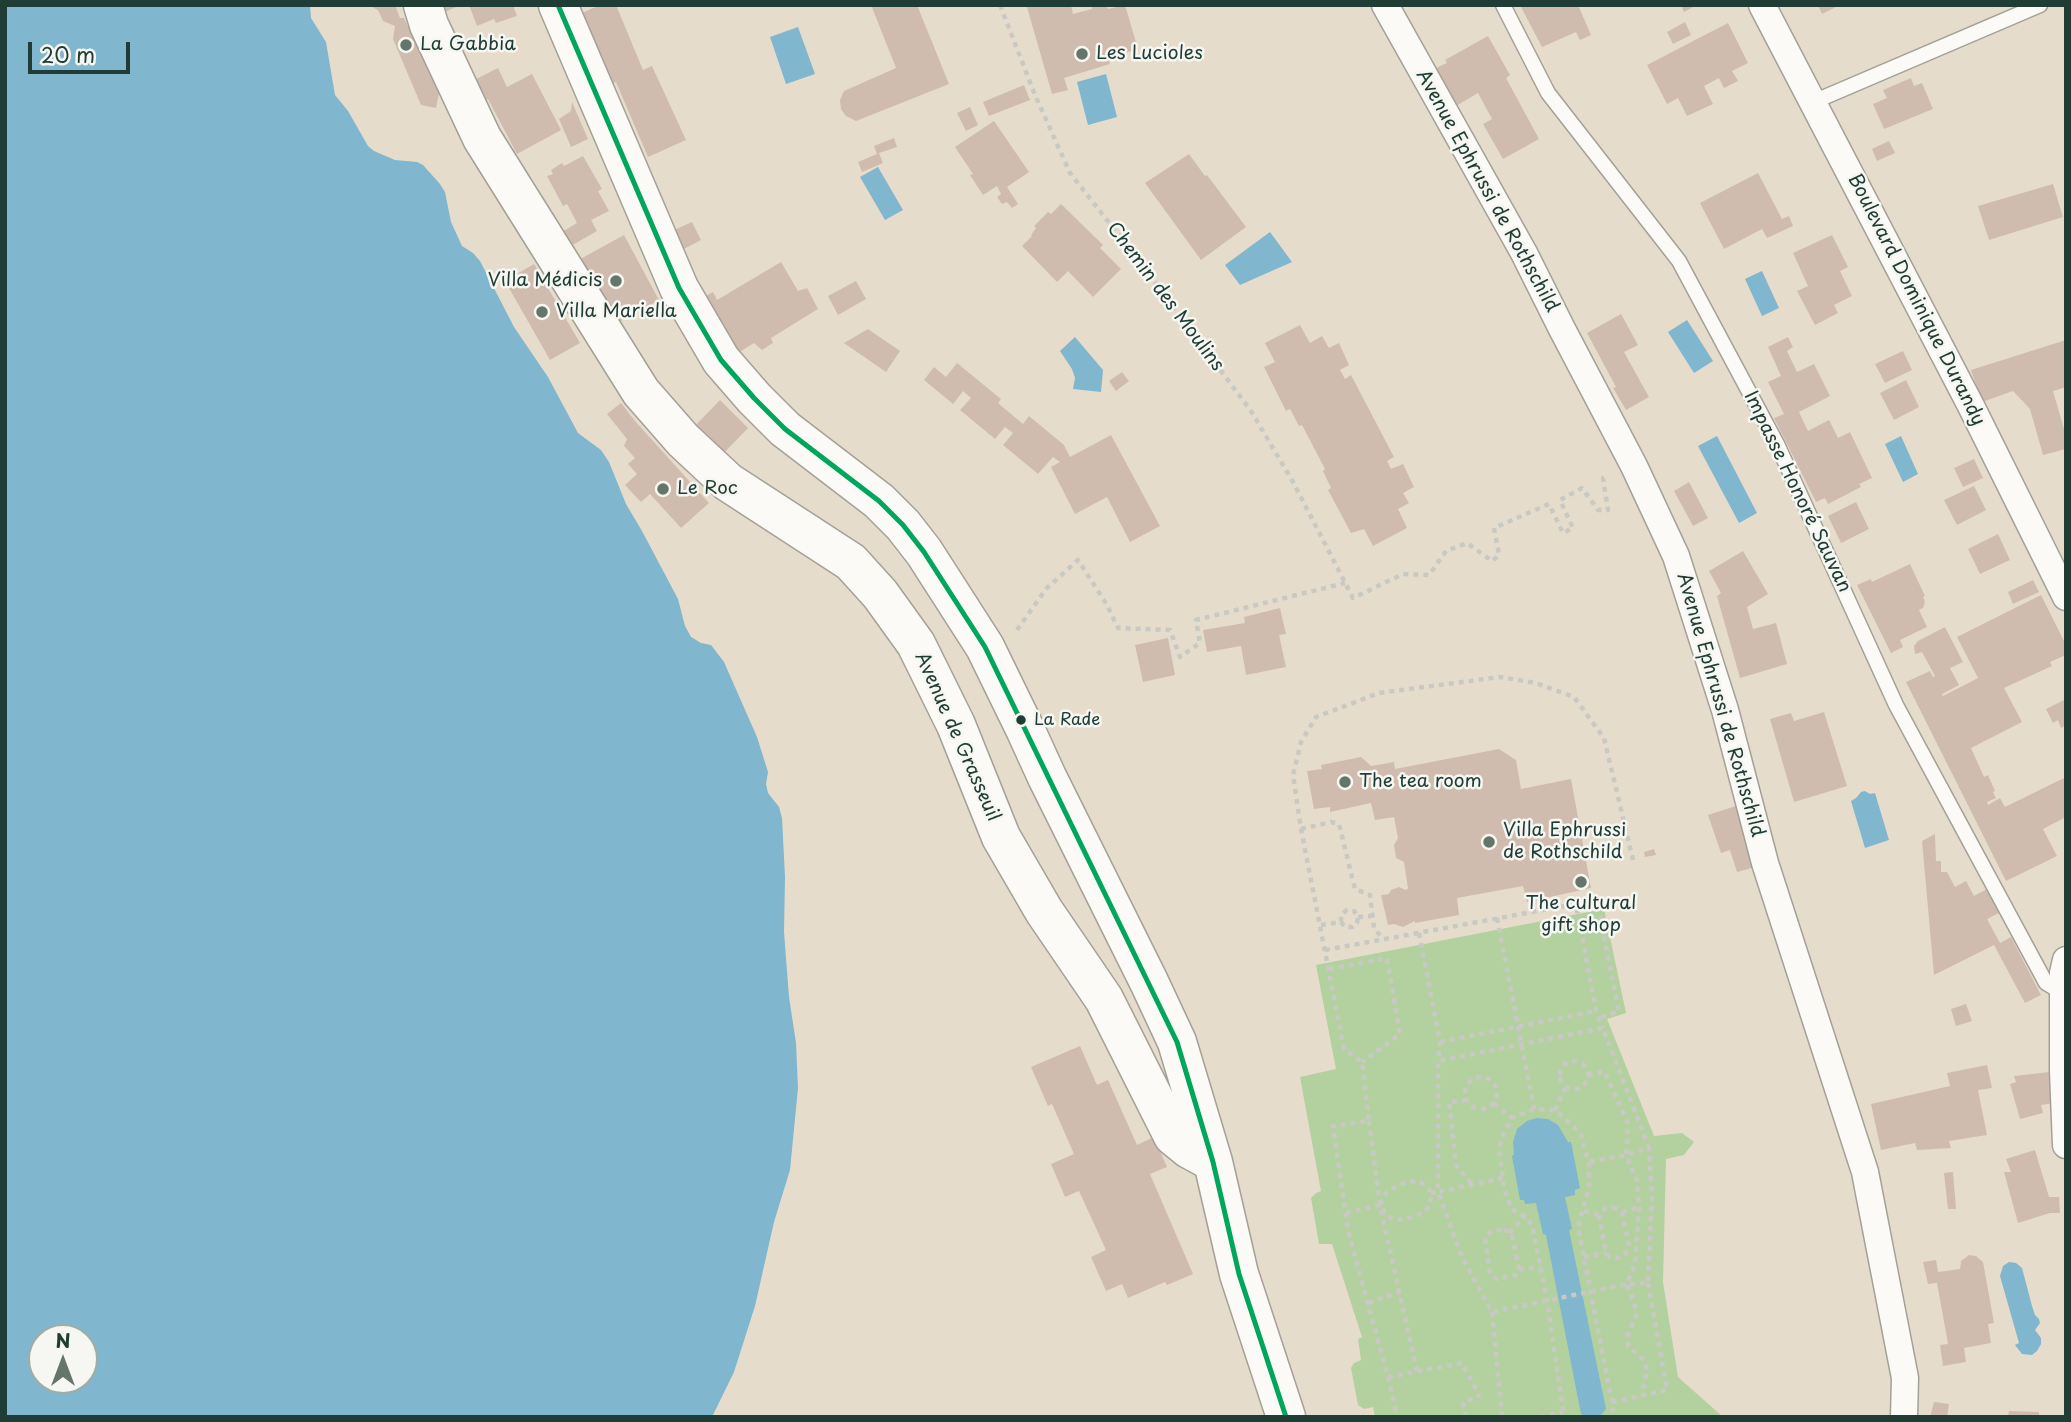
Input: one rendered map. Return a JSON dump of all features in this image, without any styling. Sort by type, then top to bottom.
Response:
[{"type":"main road","name":"Avenue de Grasseuil","points":[[423,5],[429,25],[482,138],[641,391],[683,440],[728,482],[851,562],[880,594],[916,644],[956,725],[1001,837],[1044,911],[1104,999],[1172,1136],[1189,1149],[1213,1161]]},
{"type":"main road","points":[[558,5],[679,288],[721,360],[785,429],[879,501],[903,525],[924,552],[985,647],[1177,1042],[1213,1161],[1239,1274],[1286,1417]]},
{"type":"street","name":"Avenue Ephrussi de Rothschild","points":[[1385,5],[1524,253],[1634,466],[1676,556],[1725,710],[1765,863],[1865,1172],[1905,1378],[1904,1417]]},
{"type":"street","name":"Boulevard Dominique Durandy","points":[[1762,5],[1971,405],[2066,597]]},
{"type":"street","points":[[2066,960],[2063,973],[2066,1145]]},
{"type":"lane","name":"Impasse Honoré Sauvan","points":[[1503,5],[1548,93],[1679,261],[1777,444],[1896,705],[2046,983],[2063,993]]},
{"type":"lane","points":[[1813,102],[2040,5]]},
{"type":"path","name":"Chemin des Moulins","points":[[1000,5],[1035,95],[1070,173],[1251,411],[1293,482],[1345,583]]},
{"type":"path","points":[[1022,642],[1017,630],[1046,589],[1078,560],[1107,605],[1118,628],[1170,630],[1180,657],[1200,643],[1196,620],[1345,583],[1353,598],[1403,574],[1429,575],[1446,551],[1466,543],[1492,561],[1499,555],[1494,528],[1549,504],[1563,533],[1573,528],[1560,500],[1582,488],[1598,510],[1608,510],[1603,478],[1634,466]]},
{"type":"path","points":[[1417,1372],[1380,1205],[1362,1062],[1344,1049],[1301,829],[1293,775],[1301,742],[1316,717],[1379,693],[1500,677],[1536,683],[1574,697],[1604,738],[1633,860]]},
{"type":"path","points":[[1301,829],[1331,822],[1339,824],[1355,889],[1370,895],[1374,928],[1382,939]]},
{"type":"path","points":[[1325,950],[1576,904],[1596,1011],[1649,1147],[1652,1194],[1648,1283],[1667,1390],[1612,1402]]},
{"type":"path","points":[[1347,911],[1354,911],[1358,917],[1357,923],[1352,927],[1345,927],[1341,922],[1341,915],[1347,911]]},
{"type":"path","points":[[1358,917],[1372,915]]},
{"type":"path","points":[[1580,920],[1600,917],[1619,1011],[1599,1017]]},
{"type":"path","points":[[1497,918],[1534,1109]]},
{"type":"path","points":[[1321,925],[1341,922]]},
{"type":"path","points":[[1419,933],[1440,1042],[1438,1192],[1462,1257],[1492,1312],[1502,1417]]},
{"type":"path","points":[[1329,969],[1387,958],[1400,1034],[1362,1062]]},
{"type":"path","points":[[1440,1042],[1596,1011]]},
{"type":"path","points":[[1438,1061],[1603,1028]]},
{"type":"path","points":[[1575,1060],[1583,1063],[1588,1071],[1584,1085],[1580,1088],[1566,1087],[1560,1080],[1560,1070],[1566,1062],[1575,1060]]},
{"type":"path","points":[[1588,1076],[1604,1071],[1627,1121],[1626,1155],[1637,1181],[1639,1207],[1635,1264],[1627,1284],[1636,1309],[1628,1335],[1628,1346],[1644,1360],[1647,1369],[1642,1395]]},
{"type":"path","points":[[1475,1077],[1491,1079],[1497,1088],[1494,1103],[1485,1109],[1470,1105],[1466,1100],[1467,1084],[1475,1077]]},
{"type":"path","points":[[1555,1110],[1566,1087]]},
{"type":"path","points":[[1466,1100],[1450,1102],[1456,1166],[1472,1185]]},
{"type":"path","points":[[1494,1103],[1512,1118]]},
{"type":"path","points":[[1540,1417],[1563,1414],[1548,1300],[1532,1225],[1525,1216],[1511,1209],[1499,1149],[1512,1118],[1534,1109],[1555,1110],[1564,1117],[1581,1135],[1588,1161],[1589,1187],[1578,1227],[1613,1417]]},
{"type":"path","points":[[1368,1121],[1333,1126],[1348,1231],[1397,1417]]},
{"type":"path","points":[[1588,1161],[1626,1155],[1649,1147]]},
{"type":"path","points":[[1431,1193],[1503,1178]]},
{"type":"path","points":[[1346,1213],[1380,1205],[1386,1194],[1398,1185],[1410,1181],[1425,1184],[1431,1193],[1427,1209],[1407,1219],[1394,1220],[1387,1216],[1380,1205]]},
{"type":"path","points":[[1622,1212],[1629,1246],[1626,1253],[1619,1258],[1611,1257],[1606,1253],[1600,1215],[1606,1208],[1622,1212],[1639,1207]]},
{"type":"path","points":[[1584,1211],[1600,1215]]},
{"type":"path","points":[[1509,1233],[1525,1216]]},
{"type":"path","points":[[1504,1229],[1512,1235],[1519,1269],[1516,1275],[1497,1279],[1490,1274],[1485,1239],[1490,1232],[1504,1229]]},
{"type":"path","points":[[1584,1257],[1606,1253]]},
{"type":"path","points":[[1519,1269],[1541,1267]]},
{"type":"path","points":[[1492,1312],[1627,1284],[1648,1283]]},
{"type":"path","points":[[1368,1303],[1400,1292]]},
{"type":"path","points":[[1388,1377],[1462,1363],[1479,1395],[1476,1399],[1463,1403],[1466,1417]]},
{"type":"green space","points":[[1604,909],[1626,1013],[1607,1019],[1654,1136],[1682,1133],[1694,1142],[1684,1155],[1666,1159],[1663,1282],[1678,1377],[1723,1417],[1375,1417],[1373,1407],[1364,1409],[1358,1405],[1351,1368],[1361,1360],[1358,1339],[1362,1337],[1332,1244],[1319,1244],[1311,1198],[1321,1191],[1300,1077],[1336,1069],[1316,965]]},
{"type":"water","points":[[5,5],[310,5],[311,18],[326,42],[335,95],[348,111],[368,146],[395,160],[423,165],[440,184],[445,192],[451,222],[462,246],[480,261],[514,327],[548,377],[578,433],[601,450],[609,462],[626,504],[678,599],[685,626],[691,637],[711,645],[724,662],[757,737],[768,772],[768,793],[779,807],[782,818],[784,932],[798,1088],[790,1170],[774,1222],[755,1306],[734,1372],[712,1417],[5,1417]]},
{"type":"water","points":[[798,27],[815,74],[786,84],[770,37]]},
{"type":"water","points":[[1106,74],[1117,117],[1088,125],[1077,82]]},
{"type":"water","points":[[878,167],[903,210],[885,220],[860,177]]},
{"type":"water","points":[[1270,232],[1292,262],[1240,285],[1225,265]]},
{"type":"water","points":[[1762,271],[1779,308],[1762,316],[1745,279]]},
{"type":"water","points":[[1687,320],[1713,361],[1694,373],[1668,332]]},
{"type":"water","points":[[1075,337],[1103,370],[1101,392],[1073,389],[1075,378],[1072,369],[1060,351]]},
{"type":"water","points":[[1717,436],[1757,513],[1739,523],[1698,446]]},
{"type":"water","points":[[1901,436],[1918,474],[1903,482],[1885,444]]},
{"type":"water","points":[[1865,791],[1875,793],[1889,840],[1865,848],[1851,801]]},
{"type":"water","points":[[1536,1118],[1548,1119],[1558,1125],[1568,1142],[1571,1142],[1580,1188],[1575,1190],[1575,1195],[1565,1197],[1572,1229],[1569,1230],[1606,1409],[1599,1417],[1581,1414],[1546,1235],[1543,1234],[1536,1203],[1525,1204],[1524,1200],[1520,1200],[1512,1156],[1513,1142],[1517,1129]]},
{"type":"water","points":[[2009,1262],[2022,1268],[2032,1306],[2040,1323],[2035,1330],[2041,1338],[2041,1344],[2032,1355],[2022,1354],[2015,1345],[2019,1343],[2000,1276],[2003,1266]]},
{"type":"building","name":"La Gabbia","points":[[368,5],[395,5],[400,18],[404,18],[439,93],[436,108],[421,105],[393,39],[395,26],[383,21],[378,10]]},
{"type":"building","points":[[440,5],[461,5],[442,13]]},
{"type":"building","points":[[469,5],[513,5],[517,16],[496,23],[494,19],[477,26]]},
{"type":"building","points":[[600,5],[616,5],[643,70],[652,66],[686,140],[648,157],[616,82],[605,87],[582,13]]},
{"type":"building","points":[[871,5],[917,5],[949,84],[856,121],[846,116],[841,109],[840,100],[844,91],[896,68]]},
{"type":"building","name":"Les Lucioles","points":[[1071,5],[1073,14],[1092,9],[1091,5],[1106,5],[1108,9],[1125,5],[1138,49],[1108,58],[1110,64],[1064,78],[1068,90],[1052,94],[1027,7]]},
{"type":"building","points":[[1520,5],[1578,5],[1591,35],[1580,40],[1576,32],[1542,47]]},
{"type":"building","points":[[1681,5],[1697,5],[1684,12]]},
{"type":"building","points":[[1818,5],[1840,5],[1822,14]]},
{"type":"building","points":[[1685,22],[1691,35],[1673,44],[1667,32]]},
{"type":"building","points":[[1728,23],[1748,63],[1732,71],[1738,81],[1724,88],[1719,78],[1704,86],[1713,104],[1687,116],[1678,98],[1667,104],[1647,65]]},
{"type":"building","points":[[1488,36],[1510,75],[1506,78],[1539,139],[1503,159],[1483,124],[1492,119],[1478,93],[1456,106],[1434,69]]},
{"type":"building","points":[[498,68],[507,87],[532,74],[561,130],[517,154],[488,99],[484,101],[474,80]]},
{"type":"building","points":[[1911,78],[1914,86],[1922,83],[1933,109],[1884,129],[1873,104],[1887,98],[1883,90]]},
{"type":"building","points":[[1024,85],[1030,100],[989,116],[983,102]]},
{"type":"building","points":[[572,102],[588,139],[571,147],[559,119],[571,111]]},
{"type":"building","points":[[970,107],[978,125],[966,131],[957,113]]},
{"type":"building","points":[[994,121],[1029,172],[1007,187],[1018,204],[1012,208],[1007,202],[1002,204],[997,197],[1001,194],[997,186],[983,195],[955,147]]},
{"type":"building","points":[[894,138],[897,147],[879,153],[883,163],[862,172],[858,162],[877,154],[874,146]]},
{"type":"building","points":[[1889,141],[1895,153],[1877,161],[1872,149]]},
{"type":"building","points":[[1189,154],[1246,227],[1201,260],[1145,183]]},
{"type":"building","points":[[583,156],[602,189],[598,191],[609,211],[591,220],[597,231],[571,246],[562,232],[577,223],[567,204],[563,206],[547,176],[553,174],[551,170],[562,163],[564,166]]},
{"type":"building","points":[[1758,173],[1782,219],[1789,216],[1793,226],[1767,238],[1762,229],[1724,249],[1700,203]]},
{"type":"building","points":[[2053,184],[2063,217],[1989,240],[1978,206]]},
{"type":"building","points":[[1061,204],[1103,245],[1100,248],[1121,269],[1093,297],[1068,271],[1057,282],[1022,246],[1032,236],[1036,228],[1034,226]]},
{"type":"building","points":[[692,222],[701,240],[682,250],[672,231]]},
{"type":"building","name":"Villa Médicis","points":[[624,235],[659,300],[608,328],[573,263]]},
{"type":"building","points":[[1832,235],[1848,267],[1840,271],[1852,296],[1834,305],[1838,313],[1815,325],[1797,291],[1808,286],[1793,253]]},
{"type":"building","points":[[781,262],[798,291],[807,288],[818,309],[771,338],[773,343],[762,350],[754,343],[738,353],[705,296],[713,292],[717,300]]},
{"type":"building","name":"Villa Mariella","points":[[534,264],[580,343],[550,360],[505,281]]},
{"type":"building","points":[[856,281],[866,299],[838,315],[828,296]]},
{"type":"building","points":[[1621,314],[1638,345],[1624,352],[1649,397],[1626,410],[1587,333]]},
{"type":"building","points":[[1300,325],[1310,343],[1322,336],[1329,348],[1339,343],[1349,365],[1340,370],[1345,379],[1351,375],[1394,457],[1387,461],[1391,469],[1403,464],[1414,487],[1403,493],[1409,503],[1398,509],[1407,528],[1373,546],[1364,529],[1351,533],[1328,490],[1331,488],[1323,471],[1325,469],[1302,425],[1299,426],[1290,409],[1286,411],[1264,367],[1275,362],[1265,343]]},
{"type":"building","points":[[868,329],[900,351],[886,372],[844,343]]},
{"type":"building","points":[[1788,337],[1793,347],[1787,351],[1797,372],[1814,364],[1830,396],[1799,412],[1808,431],[1829,420],[1838,438],[1850,432],[1872,478],[1859,484],[1861,487],[1828,504],[1825,498],[1816,502],[1774,418],[1784,414],[1768,382],[1781,376],[1768,347]]},
{"type":"building","points":[[2066,340],[2066,387],[2053,391],[2066,436],[2066,449],[2043,455],[2030,409],[2013,391],[1985,401],[1979,394],[1971,370]]},
{"type":"building","points":[[1903,351],[1912,370],[1885,383],[1875,364]]},
{"type":"building","points":[[957,363],[1001,399],[998,403],[1023,424],[1029,416],[1064,445],[1070,457],[1111,435],[1160,526],[1130,542],[1107,497],[1075,514],[1051,467],[1060,462],[1053,457],[1038,474],[1003,445],[1013,433],[1005,427],[995,439],[960,410],[971,398],[963,391],[953,404],[924,380],[934,367],[946,377]]},
{"type":"building","points":[[1122,372],[1129,381],[1116,391],[1109,381]]},
{"type":"building","points":[[1906,380],[1919,407],[1894,420],[1880,393]]},
{"type":"building","points":[[720,400],[748,428],[720,457],[692,429]]},
{"type":"building","name":"Le Roc","points":[[621,403],[709,503],[681,528],[650,494],[641,502],[625,485],[637,474],[628,464],[635,458],[624,446],[627,439],[607,414]]},
{"type":"building","points":[[1974,459],[1983,478],[1963,487],[1954,468]]},
{"type":"building","points":[[1689,482],[1708,518],[1693,526],[1674,491]]},
{"type":"building","points":[[1974,486],[1986,510],[1957,525],[1944,500]]},
{"type":"building","points":[[1856,502],[1869,529],[1841,543],[1828,516]]},
{"type":"building","points":[[1998,534],[2010,560],[1980,574],[1968,549]]},
{"type":"building","points":[[1743,551],[1768,594],[1747,607],[1753,629],[1776,623],[1787,664],[1740,678],[1717,596],[1721,593],[1709,571]]},
{"type":"building","points":[[1910,564],[1925,596],[1923,608],[1919,610],[1927,627],[1900,640],[1903,647],[1891,653],[1857,585],[1871,579],[1872,582]]},
{"type":"building","points":[[2033,580],[2039,592],[2013,604],[2008,592]]},
{"type":"building","points":[[2041,595],[2066,645],[2066,655],[2050,662],[2052,666],[2004,688],[2022,722],[1971,748],[1984,777],[1988,775],[1995,791],[1993,792],[1996,798],[1987,802],[1988,805],[2000,798],[2005,807],[2066,777],[2066,817],[2043,829],[2057,856],[2006,881],[1906,682],[1930,671],[1933,677],[1935,676],[1922,652],[1915,654],[1914,646],[1918,641],[1945,627],[1963,662],[1950,668],[1959,685],[1942,694],[1943,696],[1978,678],[1957,637]]},
{"type":"building","points":[[1280,608],[1286,634],[1279,635],[1286,667],[1246,675],[1241,646],[1207,652],[1203,630],[1245,623],[1244,617]]},
{"type":"building","points":[[1168,638],[1175,675],[1143,682],[1135,645]]},
{"type":"building","points":[[2066,699],[2066,725],[2061,728],[2058,720],[2053,723],[2046,709]]},
{"type":"building","points":[[1824,712],[1847,786],[1794,802],[1770,719],[1791,713],[1794,721]]},
{"type":"building","name":"Villa Ephrussi de Rothschild","points":[[1499,749],[1516,760],[1521,789],[1571,779],[1591,888],[1527,902],[1523,886],[1457,898],[1459,915],[1415,921],[1403,927],[1388,925],[1381,895],[1389,894],[1391,890],[1399,887],[1406,890],[1408,888],[1404,862],[1396,858],[1394,845],[1398,838],[1394,817],[1375,820],[1371,803],[1330,812],[1330,807],[1314,809],[1307,771],[1322,769],[1321,765],[1361,757],[1371,766],[1394,762],[1395,769]]},
{"type":"building","points":[[1739,805],[1759,866],[1737,872],[1730,850],[1721,853],[1708,815]]},
{"type":"building","points":[[1935,834],[1936,861],[1941,861],[1941,872],[1947,872],[1955,887],[1966,881],[1974,896],[1987,889],[1999,913],[1987,919],[2000,943],[2011,937],[2041,995],[2025,1003],[1994,945],[1934,975],[1922,841]]},
{"type":"building","points":[[1654,849],[1656,855],[1645,857],[1644,852]]},
{"type":"building","points":[[1966,1004],[1972,1021],[1956,1026],[1951,1009]]},
{"type":"building","points":[[1080,1046],[1097,1085],[1108,1080],[1137,1145],[1154,1137],[1167,1167],[1150,1174],[1193,1274],[1167,1285],[1165,1282],[1128,1298],[1122,1284],[1106,1291],[1091,1257],[1106,1250],[1079,1191],[1065,1197],[1051,1164],[1074,1154],[1052,1104],[1048,1106],[1031,1067]]},
{"type":"building","points":[[1987,1065],[1992,1088],[1978,1090],[1987,1135],[1949,1141],[1951,1148],[1917,1150],[1915,1143],[1881,1150],[1871,1104],[1950,1086],[1947,1073]]},
{"type":"building","points":[[2050,1072],[2054,1103],[2041,1105],[2043,1113],[2020,1119],[2010,1084],[2016,1082],[2014,1076]]},
{"type":"building","points":[[2035,1150],[2049,1197],[2059,1197],[2060,1213],[2050,1213],[2018,1223],[2004,1172],[2011,1172],[2006,1159]]},
{"type":"building","points":[[1953,1172],[1956,1209],[1948,1209],[1944,1173]]},
{"type":"building","points":[[1969,1255],[1976,1256],[1983,1262],[1994,1323],[1988,1324],[1991,1343],[1964,1348],[1966,1362],[1943,1366],[1940,1345],[1948,1344],[1937,1283],[1928,1284],[1923,1262],[1936,1260],[1938,1272],[1960,1269],[1961,1261]]},
{"type":"building","points":[[1934,1402],[1949,1404],[1947,1417],[1930,1417]]},
{"type":"building","points":[[2009,1411],[2039,1412],[2039,1417],[2008,1417]]},
{"type":"transit line","points":[[558,5],[679,288],[721,360],[785,429],[879,501],[903,525],[924,552],[985,647],[1177,1042],[1213,1162],[1239,1274],[1286,1417]]},
{"type":"place","name":"La Gabbia","points":[[406,45]]},
{"type":"place","name":"Les Lucioles","points":[[1082,54]]},
{"type":"place","name":"Villa Médicis","points":[[616,281]]},
{"type":"place","name":"Villa Mariella","points":[[542,312]]},
{"type":"place","name":"Le Roc","points":[[663,489]]},
{"type":"place","name":"La Rade","points":[[1021,720]]},
{"type":"place","name":"The tea room","points":[[1345,782]]},
{"type":"place","name":"Villa Ephrussi de Rothschild","points":[[1489,842]]},
{"type":"place","name":"The cultural gift shop","points":[[1581,882]]}]
